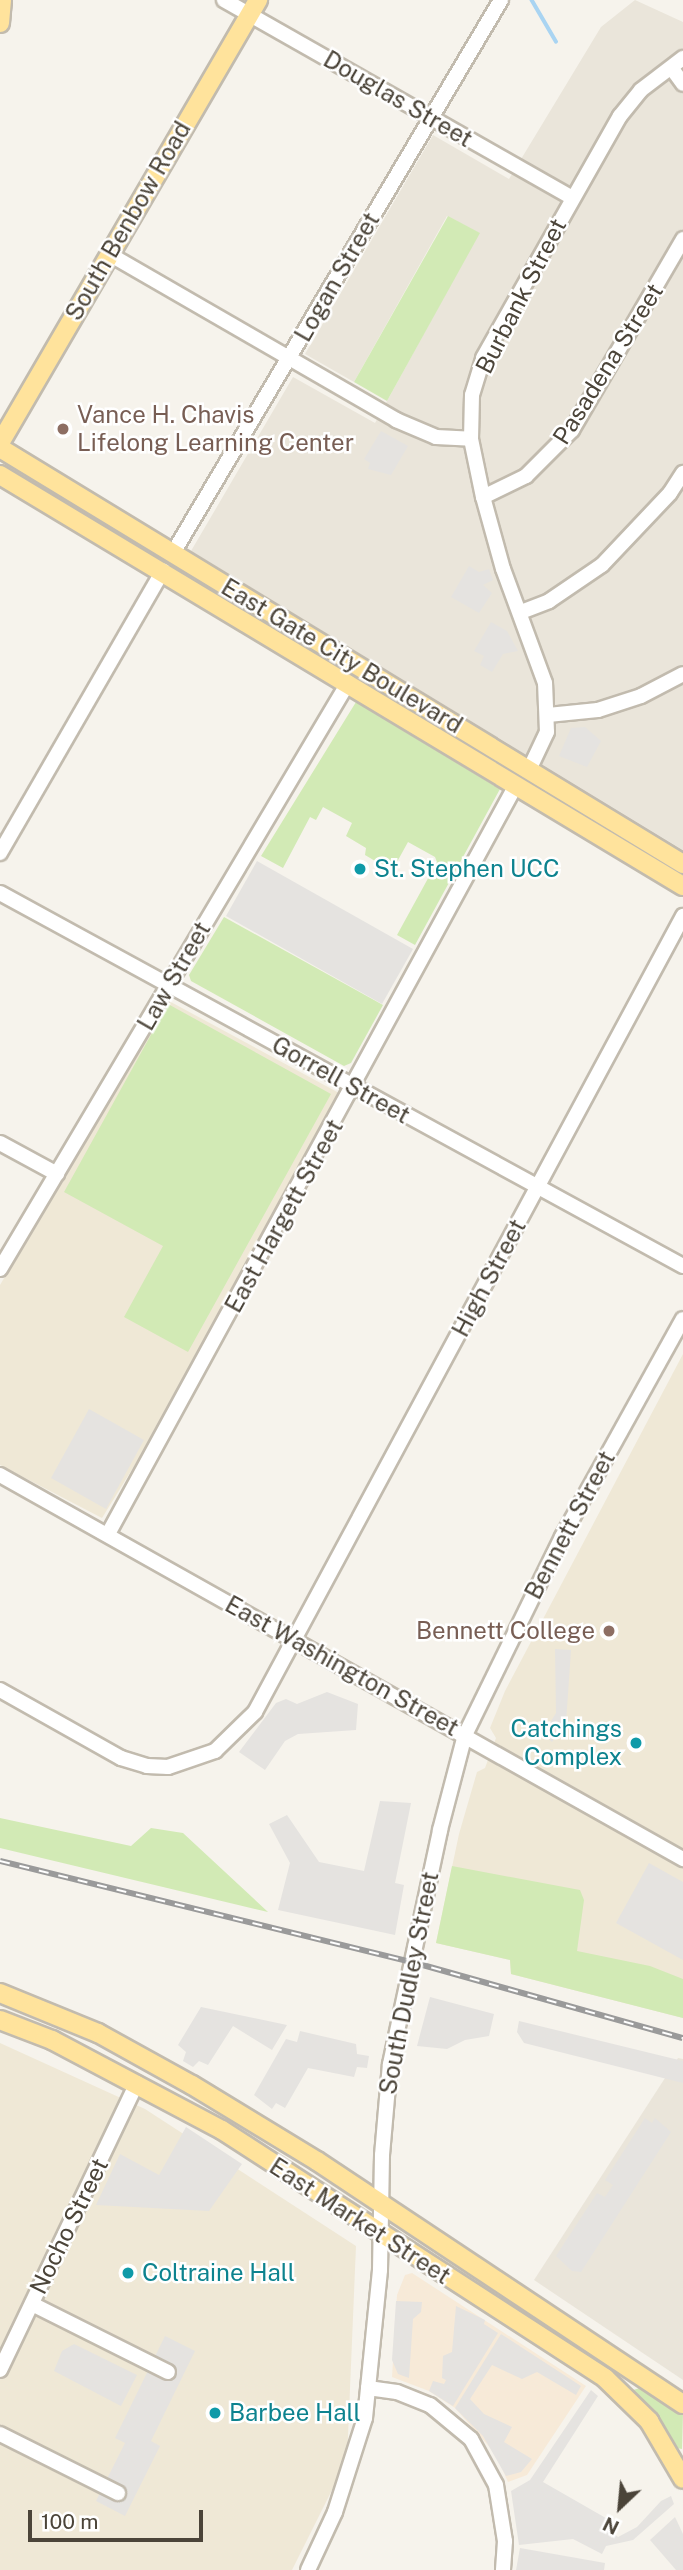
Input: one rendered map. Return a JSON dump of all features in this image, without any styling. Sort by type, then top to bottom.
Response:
[{"type":"main road","points":[[0,23],[2,0]]},
{"type":"main road","name":"South Benbow Road","points":[[0,445],[253,7]]},
{"type":"main road","name":"East Gate City Boulevard","points":[[0,445],[683,864]]},
{"type":"main road","name":"East Gate City Boulevard","points":[[0,475],[683,886]]},
{"type":"main road","name":"East Market Street","points":[[0,1993],[98,2033],[170,2073],[381,2203],[683,2404]]},
{"type":"main road","name":"East Market Street","points":[[0,2020],[52,2040],[232,2136],[605,2378],[649,2421],[682,2472]]},
{"type":"main road","points":[[605,2378],[631,2383],[642,2377]]},
{"type":"street","name":"Douglas Street","points":[[224,0],[253,7],[431,118],[573,198]]},
{"type":"street","name":"Logan Street","points":[[173,553],[501,0]]},
{"type":"street","points":[[678,64],[683,84]]},
{"type":"street","name":"Burbank Street","points":[[529,770],[543,744],[548,715],[545,683],[483,497],[471,439],[472,395],[483,358],[627,108],[641,90],[678,64]]},
{"type":"street","name":"Pasadena Street","points":[[483,497],[526,477],[572,430],[683,239]]},
{"type":"street","points":[[109,254],[419,432],[471,439]]},
{"type":"street","points":[[521,612],[549,601],[602,565],[663,502],[683,473]]},
{"type":"street","points":[[0,853],[163,571]]},
{"type":"street","points":[[548,715],[598,710],[641,696],[683,674]]},
{"type":"street","name":"Law Street","points":[[0,1269],[348,682]]},
{"type":"street","name":"East Hargett Street","points":[[108,1534],[355,1087],[516,785]]},
{"type":"street","name":"Gorrell Street","points":[[0,893],[683,1266]]},
{"type":"street","name":"High Street","points":[[0,1690],[121,1758],[168,1767],[215,1751],[255,1712],[683,916]]},
{"type":"street","points":[[0,1143],[57,1174]]},
{"type":"street","name":"Bennett Street","points":[[465,1735],[562,1537],[683,1319]]},
{"type":"street","name":"East Washington Street","points":[[0,1475],[683,1859]]},
{"type":"street","name":"South Dudley Street","points":[[308,2570],[356,2452],[368,2388],[381,2234],[390,2064],[440,1830],[465,1735]]},
{"type":"street","name":"Nocho Street","points":[[0,2370],[137,2083]]},
{"type":"street","points":[[32,2304],[168,2372]]},
{"type":"street","points":[[368,2388],[397,2392],[430,2406],[471,2439],[496,2486],[505,2541],[503,2570]]},
{"type":"street","points":[[0,2434],[118,2493]]},
{"type":"shaded area","points":[[635,0],[683,22],[683,850],[191,551],[293,377],[375,423],[479,233],[447,216],[354,382],[305,354],[433,135],[509,179],[601,27]]},
{"type":"shaded area","points":[[381,431],[408,446],[391,475],[368,469],[370,463],[364,459]]},
{"type":"shaded area","points":[[469,566],[479,572],[489,569],[493,580],[483,585],[492,593],[479,613],[451,597]]},
{"type":"shaded area","points":[[491,622],[507,631],[518,651],[503,654],[492,672],[480,665],[484,656],[474,651]]},
{"type":"shaded area","points":[[585,727],[601,741],[587,767],[559,756],[571,728]]},
{"type":"shaded area","points":[[257,861],[413,949],[382,1004],[226,916]]},
{"type":"shaded area","points":[[169,1001],[339,1093],[152,1437],[102,1518],[0,1465],[0,1285]]},
{"type":"shaded area","name":"Bennett College","points":[[683,1354],[683,2018],[511,1974],[510,1960],[436,1943],[459,1834],[477,1772],[485,1768],[496,1738],[490,1728],[505,1691]]},
{"type":"shaded area","points":[[89,1409],[144,1440],[106,1509],[51,1478]]},
{"type":"shaded area","points":[[555,1649],[571,1650],[566,1723],[552,1742],[543,1734],[556,1713]]},
{"type":"shaded area","points":[[327,1692],[358,1704],[356,1730],[298,1734],[285,1741],[265,1770],[239,1752],[276,1703],[286,1699],[297,1704]]},
{"type":"shaded area","points":[[380,1801],[411,1803],[395,1883],[404,1885],[395,1935],[278,1910],[290,1863],[269,1824],[287,1815],[319,1862],[364,1871]]},
{"type":"shaded area","points":[[649,1863],[683,1882],[683,1960],[616,1923]]},
{"type":"shaded area","points":[[430,1997],[494,2014],[489,2036],[465,2040],[447,2049],[417,2046]]},
{"type":"shaded area","points":[[201,2007],[287,2025],[272,2050],[233,2026],[208,2065],[199,2061],[193,2067],[183,2061],[186,2052],[178,2045]]},
{"type":"shaded area","points":[[519,2021],[683,2061],[683,2083],[524,2043],[517,2032]]},
{"type":"shaded area","points":[[300,2031],[356,2044],[357,2054],[369,2056],[367,2068],[357,2067],[354,2077],[308,2068],[285,2108],[276,2103],[272,2109],[254,2095],[286,2039],[297,2042]]},
{"type":"shaded area","points":[[0,2043],[145,2109],[356,2246],[347,2460],[292,2570],[0,2570]]},
{"type":"shaded area","points":[[678,2058],[683,2059],[683,2380],[534,2280]]},
{"type":"shaded area","points":[[645,2118],[652,2123],[655,2118],[671,2132],[581,2272],[572,2271],[556,2256],[597,2193],[605,2197],[613,2185],[605,2180]]},
{"type":"shaded area","points":[[186,2127],[242,2164],[209,2211],[96,2205],[120,2154],[159,2175]]},
{"type":"shaded area","points":[[412,2273],[586,2386],[527,2475],[508,2482],[495,2453],[455,2408],[429,2391],[392,2377],[397,2295],[405,2275]]},
{"type":"shaded area","points":[[396,2301],[422,2302],[421,2312],[413,2319],[409,2378],[398,2374],[392,2360]]},
{"type":"shaded area","points":[[456,2306],[485,2320],[484,2324],[498,2333],[453,2406],[429,2391],[433,2381],[444,2384],[446,2380],[442,2378],[443,2356],[452,2352]]},
{"type":"shaded area","points":[[501,2334],[581,2386],[576,2395],[537,2372],[522,2379],[492,2365],[470,2399],[484,2414],[512,2427],[504,2442],[532,2459],[521,2472],[506,2476],[483,2436],[455,2408]]},
{"type":"shaded area","points":[[165,2336],[195,2351],[151,2441],[160,2446],[125,2516],[96,2501],[125,2443],[115,2438]]},
{"type":"shaded area","points":[[74,2344],[137,2375],[121,2406],[54,2371],[62,2351]]},
{"type":"shaded area","points":[[591,2390],[598,2396],[543,2482],[618,2525],[613,2533],[618,2537],[637,2527],[661,2501],[671,2496],[674,2504],[633,2540],[606,2546],[602,2554],[573,2539],[519,2545],[511,2491],[530,2480]]},
{"type":"shaded area","points":[[675,2517],[683,2534],[683,2570],[676,2570],[650,2540]]},
{"type":"shaded area","points":[[520,2548],[605,2563],[604,2570],[516,2570]]},
{"type":"green space","points":[[448,216],[480,233],[387,401],[354,382]]},
{"type":"green space","points":[[356,702],[500,789],[415,945],[397,935],[437,862],[435,857],[408,842],[392,871],[365,855],[366,848],[346,836],[352,823],[323,807],[316,820],[310,817],[283,868],[261,856]]},
{"type":"green space","points":[[224,917],[383,1005],[351,1063],[344,1066],[191,981],[189,975]]},
{"type":"green space","points":[[168,1004],[331,1094],[188,1352],[124,1317],[163,1246],[64,1192]]},
{"type":"green space","points":[[0,1818],[131,1846],[151,1828],[183,1833],[268,1912],[0,1848]]},
{"type":"green space","points":[[452,1866],[580,1890],[584,1900],[577,1951],[650,1966],[683,1979],[683,2018],[511,1974],[510,1960],[436,1943]]},
{"type":"green space","points":[[643,2387],[683,2413],[682,2449],[676,2448],[630,2391]]},
{"type":"waterway","points":[[532,0],[556,41]]},
{"type":"railway","points":[[0,1861],[412,1962],[683,2038]]},
{"type":"place","name":"Vance H. Chavis Lifelong Learning Center","points":[[63,429]]},
{"type":"place","name":"St. Stephen UCC","points":[[360,869]]},
{"type":"place","name":"Bennett College","points":[[609,1631]]},
{"type":"place","name":"Catchings Complex","points":[[636,1743]]},
{"type":"place","name":"Coltraine Hall","points":[[128,2273]]},
{"type":"place","name":"Barbee Hall","points":[[215,2413]]}]
